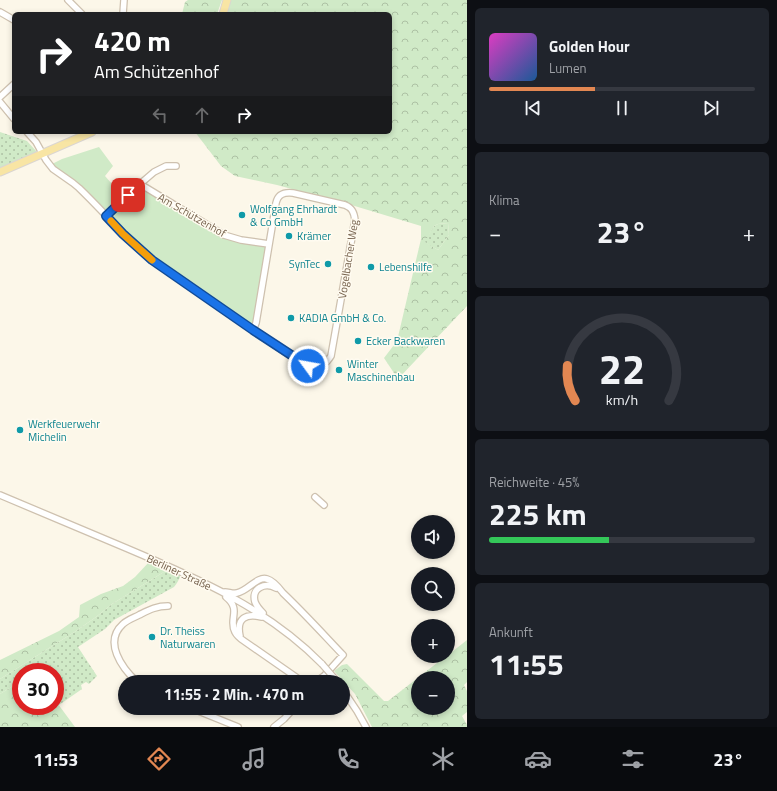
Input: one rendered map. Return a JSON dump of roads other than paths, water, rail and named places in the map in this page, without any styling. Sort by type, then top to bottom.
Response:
[{"type":"main road","points":[[223,12],[227,0]]},
{"type":"main road","points":[[0,172],[87,134]]},
{"type":"street","points":[[68,0],[80,12]]},
{"type":"street","points":[[123,12],[124,0]]},
{"type":"street","points":[[0,12],[12,19]]},
{"type":"street","points":[[0,97],[12,86]]},
{"type":"street","points":[[1,105],[12,117]]},
{"type":"street","name":"Vogelbacher Weg","points":[[29,134],[36,142],[42,154],[53,169],[80,188],[123,234],[152,260],[253,330],[308,366],[318,366],[325,363],[332,356],[355,220],[355,214],[351,208],[345,205],[293,193],[285,192],[279,196],[277,200],[256,323],[253,330]]},
{"type":"street","points":[[106,216],[140,184],[160,168],[176,166]]},
{"type":"street","name":"Am Schützenhof","points":[[140,184],[224,235],[241,240],[270,244]]},
{"type":"street","name":"Berliner Straße","points":[[0,495],[189,575],[237,600],[274,622],[296,639],[331,675]]},
{"type":"street","points":[[315,497],[324,505]]},
{"type":"street","points":[[216,589],[237,593],[247,589],[258,580],[267,579],[273,582],[343,655],[325,675]]},
{"type":"street","points":[[274,622],[258,608],[255,603],[255,593],[265,585],[269,585],[281,591]]},
{"type":"street","points":[[216,589],[230,600],[232,604],[234,613],[234,631],[244,641],[293,675]]},
{"type":"street","points":[[131,675],[124,667],[114,648],[116,632],[128,620],[154,608],[168,606]]},
{"type":"street","points":[[244,641],[240,636],[239,631],[240,622],[244,618],[254,615],[274,622]]},
{"type":"street","points":[[350,700],[366,727]]},
{"type":"street","points":[[208,715],[238,727]]},
{"type":"street","points":[[274,727],[288,715]]},
{"type":"place","name":"Wolfgang Ehrhardt & Co GmbH","points":[[242,215]]},
{"type":"place","name":"Krämer","points":[[289,236]]},
{"type":"place","name":"SynTec","points":[[328,264]]},
{"type":"place","name":"Lebenshilfe","points":[[371,267]]},
{"type":"place","name":"KADIA GmbH & Co.","points":[[291,318]]},
{"type":"place","name":"Ecker Backwaren","points":[[358,341]]},
{"type":"place","name":"Winter Maschinenbau","points":[[339,370]]},
{"type":"place","name":"Werkfeuerwehr Michelin","points":[[20,430]]},
{"type":"place","name":"Dr. Theiss Naturwaren","points":[[152,637]]}]
